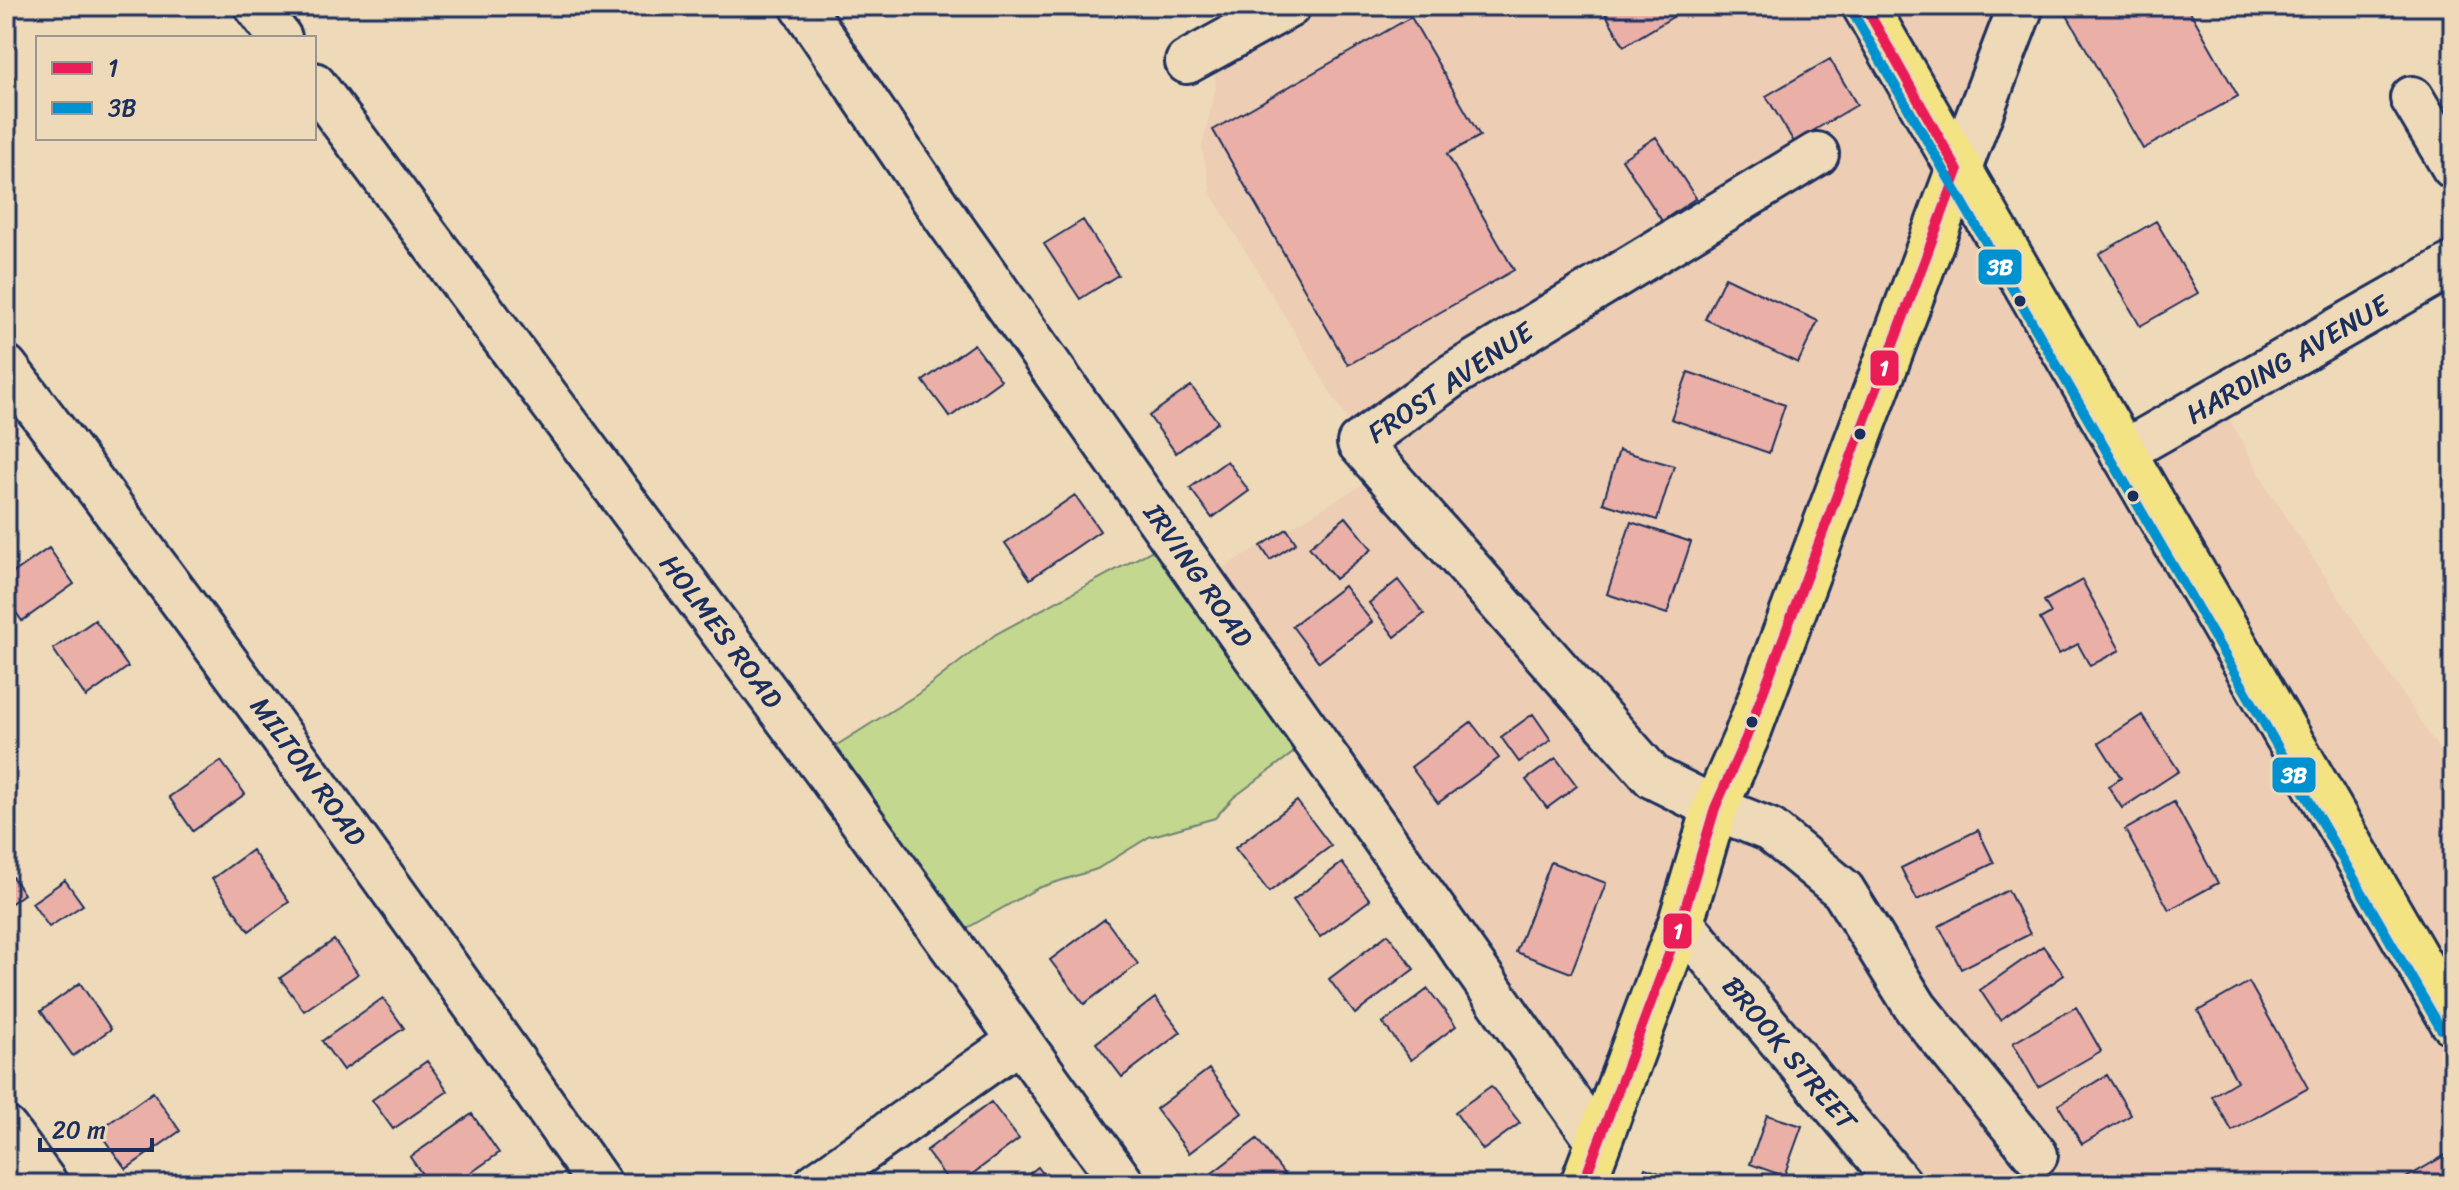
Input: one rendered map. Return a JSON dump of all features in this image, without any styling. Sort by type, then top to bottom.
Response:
[{"type":"main road","points":[[1865,6],[2453,1022]]},
{"type":"main road","points":[[1583,1184],[1681,922],[1715,808],[1746,738],[2021,6]]},
{"type":"street","points":[[256,6],[278,36]]},
{"type":"street","name":"IRVING ROAD","points":[[802,6],[941,211],[1598,1142]]},
{"type":"street","points":[[1187,62],[1289,6]]},
{"type":"street","name":"HOLMES ROAD","points":[[316,87],[825,770],[1123,1184]]},
{"type":"street","points":[[2412,98],[2453,167]]},
{"type":"street","name":"FROST AVENUE","points":[[1715,808],[1653,777],[1359,443],[1453,375],[1817,154]]},
{"type":"street","name":"HARDING AVENUE","points":[[2121,453],[2453,264]]},
{"type":"street","name":"MILTON ROAD","points":[[6,367],[234,668],[406,906],[600,1184]]},
{"type":"street","points":[[1715,808],[1770,830],[1843,890],[1916,1008],[2036,1155]]},
{"type":"street","name":"BROOK STREET","points":[[1681,922],[1900,1184]]},
{"type":"street","points":[[816,1184],[1019,1041]]},
{"type":"street","points":[[6,1129],[46,1184]]},
{"type":"shaded area","points":[[1285,6],[2019,6],[1956,167],[2122,446],[2217,397],[2269,491],[2453,771],[2453,1184],[1903,1184],[1681,922],[1605,1123],[1206,578],[1380,474],[1211,194],[1202,147],[1216,87],[1212,48]]},
{"type":"green space","points":[[1164,544],[1313,738],[1233,798],[1215,818],[1149,837],[1097,869],[1038,888],[953,936],[818,757],[918,694],[996,634]]},
{"type":"building","points":[[1601,6],[1691,6],[1624,46]]},
{"type":"building","points":[[2072,6],[2187,6],[2238,96],[2143,149],[2064,10]]},
{"type":"building","points":[[1411,17],[1480,136],[1447,154],[1514,270],[1348,365],[1213,130]]},
{"type":"building","points":[[1830,59],[1857,105],[1794,142],[1766,96]]},
{"type":"building","points":[[1656,137],[1696,198],[1662,221],[1622,159]]},
{"type":"building","points":[[1083,220],[1118,275],[1080,299],[1044,244]]},
{"type":"building","points":[[2156,221],[2198,293],[2140,326],[2099,254]]},
{"type":"building","points":[[1725,277],[1818,321],[1798,363],[1705,319]]},
{"type":"building","points":[[974,344],[1001,380],[950,417],[923,381]]},
{"type":"building","points":[[1688,372],[1785,405],[1769,453],[1671,419]]},
{"type":"building","points":[[1191,386],[1218,422],[1176,453],[1149,416]]},
{"type":"building","points":[[1619,450],[1674,466],[1657,520],[1603,503]]},
{"type":"building","points":[[1227,461],[1249,491],[1212,518],[1190,488]]},
{"type":"building","points":[[1075,495],[1100,531],[1030,579],[1005,543]]},
{"type":"building","points":[[1346,517],[1372,549],[1335,579],[1309,547]]},
{"type":"building","points":[[1631,522],[1691,542],[1667,614],[1607,594]]},
{"type":"building","points":[[1287,529],[1296,543],[1270,560],[1261,546]]},
{"type":"building","points":[[49,548],[74,584],[22,621],[6,598],[6,578]]},
{"type":"building","points":[[1398,580],[1424,614],[1395,637],[1369,603]]},
{"type":"building","points":[[2082,580],[2120,650],[2090,666],[2078,644],[2059,654],[2040,619],[2051,613],[2044,601]]},
{"type":"building","points":[[1344,586],[1372,622],[1319,662],[1292,626]]},
{"type":"building","points":[[95,620],[128,667],[86,697],[53,649]]},
{"type":"building","points":[[1533,714],[1551,740],[1519,762],[1501,737]]},
{"type":"building","points":[[2142,715],[2179,771],[2122,808],[2108,786],[2121,778],[2099,743]]},
{"type":"building","points":[[1471,722],[1499,758],[1438,803],[1411,767]]},
{"type":"building","points":[[1556,758],[1577,786],[1547,808],[1526,780]]},
{"type":"building","points":[[221,761],[245,794],[193,831],[169,797]]},
{"type":"building","points":[[1297,801],[1331,846],[1269,892],[1235,848]]},
{"type":"building","points":[[2174,802],[2218,883],[2169,910],[2125,830]]},
{"type":"building","points":[[1978,830],[1994,863],[1917,900],[1901,868]]},
{"type":"building","points":[[252,850],[289,902],[249,931],[212,879]]},
{"type":"building","points":[[1551,862],[1606,883],[1571,973],[1516,952]]},
{"type":"building","points":[[1342,863],[1370,900],[1320,937],[1293,900]]},
{"type":"building","points":[[6,868],[24,894],[6,907]]},
{"type":"building","points":[[65,880],[83,905],[49,927],[32,903]]},
{"type":"building","points":[[2008,890],[2030,934],[1961,969],[1939,926]]},
{"type":"building","points":[[1105,919],[1138,964],[1084,1004],[1050,960]]},
{"type":"building","points":[[1388,934],[1414,969],[1355,1014],[1329,979]]},
{"type":"building","points":[[334,940],[358,974],[304,1011],[280,978]]},
{"type":"building","points":[[2043,946],[2064,975],[2000,1020],[1980,990]]},
{"type":"building","points":[[2249,982],[2308,1088],[2232,1131],[2212,1096],[2237,1081],[2198,1011]]},
{"type":"building","points":[[80,983],[111,1029],[73,1056],[41,1011]]},
{"type":"building","points":[[1428,989],[1456,1026],[1411,1060],[1383,1023]]},
{"type":"building","points":[[383,998],[404,1028],[343,1070],[322,1041]]},
{"type":"building","points":[[1155,998],[1181,1032],[1122,1077],[1096,1043]]},
{"type":"building","points":[[2076,1007],[2101,1051],[2038,1087],[2013,1043]]},
{"type":"building","points":[[427,1061],[448,1091],[393,1129],[372,1100]]},
{"type":"building","points":[[1209,1069],[1242,1113],[1189,1153],[1156,1109]]},
{"type":"building","points":[[2107,1075],[2131,1115],[2082,1144],[2058,1105]]},
{"type":"building","points":[[1491,1086],[1520,1123],[1483,1150],[1455,1112]]},
{"type":"building","points":[[153,1092],[180,1131],[126,1169],[98,1131]]},
{"type":"building","points":[[991,1102],[1019,1139],[959,1184],[951,1184],[926,1151]]},
{"type":"building","points":[[472,1114],[499,1153],[455,1184],[429,1184],[410,1157]]},
{"type":"building","points":[[1767,1115],[1802,1126],[1784,1176],[1750,1164]]},
{"type":"building","points":[[1257,1139],[1285,1175],[1273,1184],[1206,1184],[1203,1180]]},
{"type":"building","points":[[2449,1153],[2453,1159],[2453,1184],[2409,1184],[2406,1178]]},
{"type":"building","points":[[1038,1167],[1051,1184],[1016,1184]]},
{"type":"building","points":[[1645,1168],[1691,1184],[1639,1184]]},
{"type":"transit line","name":"1","points":[[1865,6],[1958,171]]},
{"type":"transit line","name":"3B","points":[[1853,13],[2441,1029]]},
{"type":"transit line","name":"1","points":[[1583,1184],[1681,922],[1715,808],[1746,738],[1958,171]]}]
